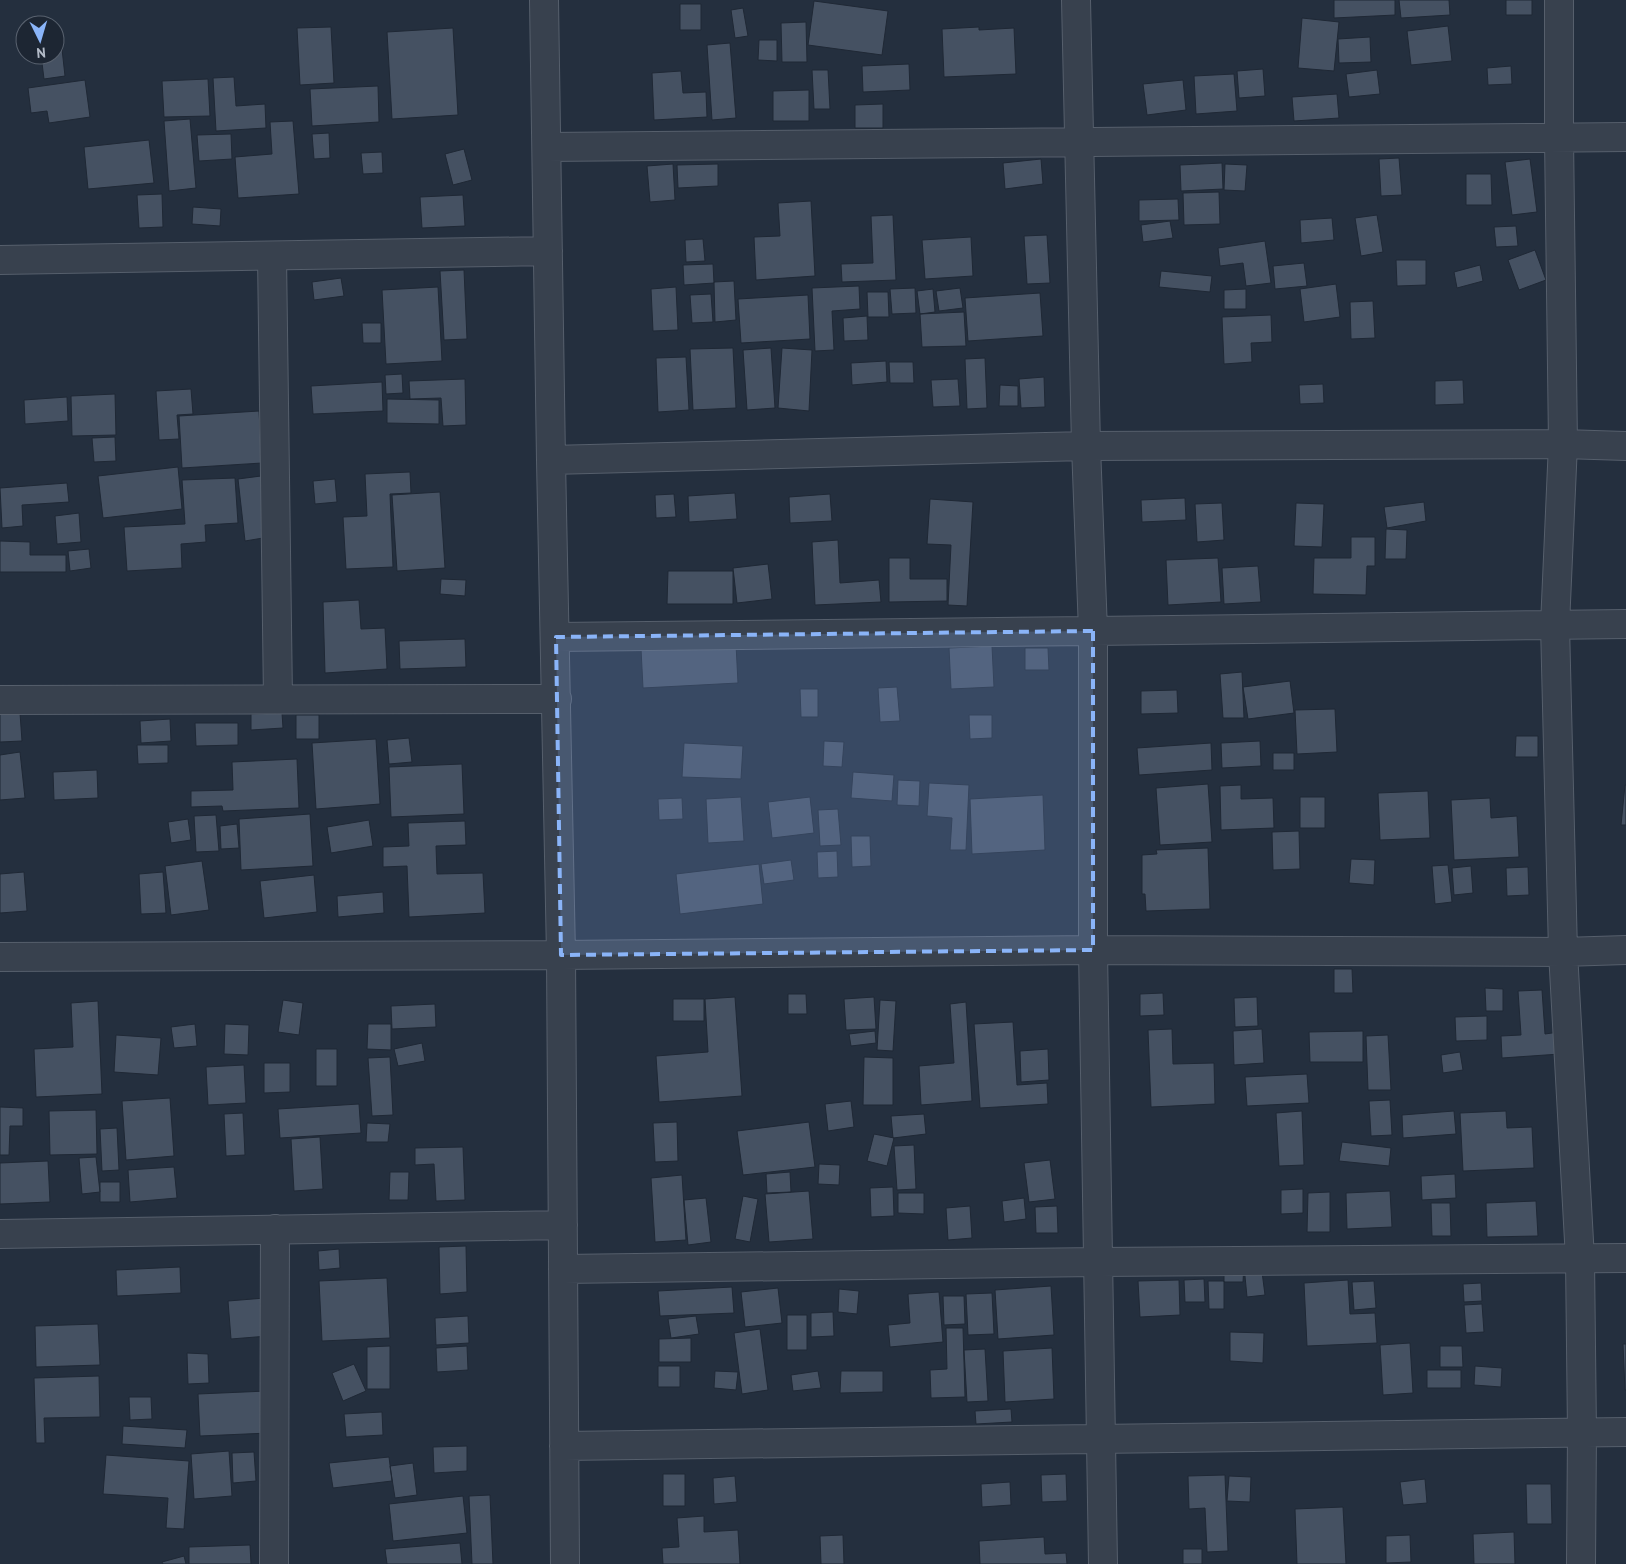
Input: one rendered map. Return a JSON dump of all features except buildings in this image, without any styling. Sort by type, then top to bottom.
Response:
[{"type":"street","points":[[544,0],[561,955],[565,1564]]},
{"type":"street","points":[[1076,0],[1086,446],[1093,632],[1093,950],[1103,1564]]},
{"type":"street","points":[[1559,0],[1563,444],[1555,625],[1563,952],[1580,1259],[1581,1564]]},
{"type":"street","points":[[547,147],[1626,137]]},
{"type":"street","points":[[0,260],[548,252]]},
{"type":"street","points":[[272,256],[278,699]]},
{"type":"street","points":[[551,460],[1086,446],[1563,444],[1626,446]]},
{"type":"street","points":[[556,637],[1093,632],[1626,624]]},
{"type":"street","points":[[0,700],[557,699]]},
{"type":"street","points":[[0,956],[561,955],[1093,950],[1563,952],[1626,950]]},
{"type":"street","points":[[0,1234],[563,1225]]},
{"type":"street","points":[[274,1564],[275,1230]]},
{"type":"street","points":[[563,1269],[1626,1258]]},
{"type":"street","points":[[564,1446],[1626,1432]]},
{"type":"highlighted area","points":[[1093,631],[1093,950],[561,955],[556,637]]}]
